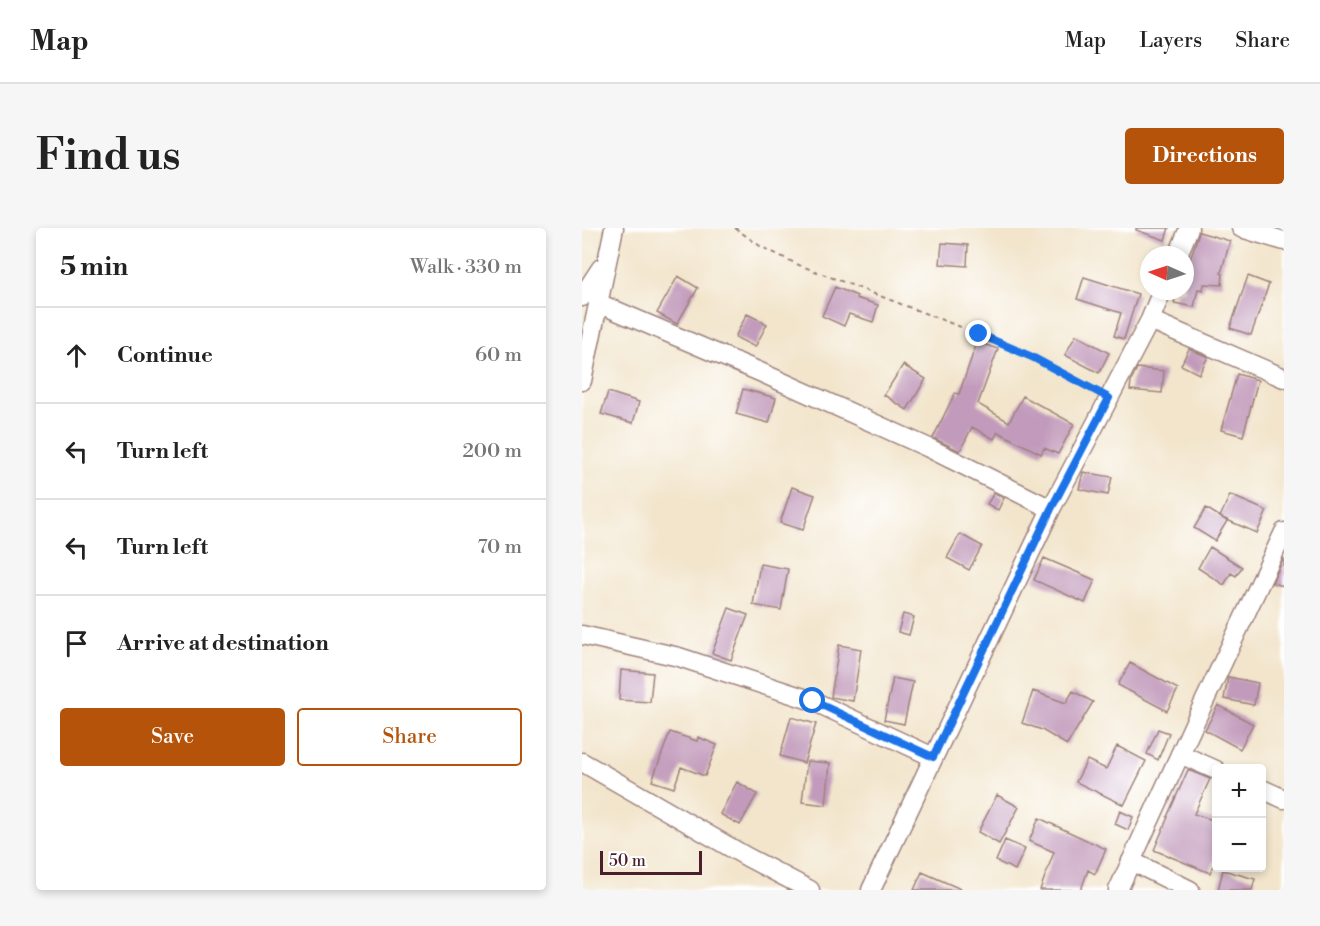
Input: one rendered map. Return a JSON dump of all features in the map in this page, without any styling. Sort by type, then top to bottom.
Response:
[{"type":"street","points":[[582,381],[590,300],[607,259],[614,228]]},
{"type":"street","points":[[1182,246],[1189,228]]},
{"type":"street","points":[[1241,228],[1284,241]]},
{"type":"street","points":[[590,300],[760,372],[929,448],[1051,509]]},
{"type":"street","points":[[871,890],[1051,509],[1158,300]]},
{"type":"street","points":[[1150,320],[1284,378]]},
{"type":"street","points":[[1118,890],[1180,754],[1278,561],[1284,532]]},
{"type":"street","points":[[582,635],[679,657],[813,701],[933,757]]},
{"type":"street","points":[[1180,754],[1212,768]]},
{"type":"street","points":[[582,762],[747,857],[810,890]]},
{"type":"street","points":[[1266,791],[1284,799]]},
{"type":"street","points":[[1131,861],[1190,890]]},
{"type":"path","points":[[735,228],[760,246],[799,265],[969,330],[1032,357],[1109,398]]},
{"type":"building","points":[[1136,228],[1169,228],[1165,240],[1136,230]]},
{"type":"building","points":[[1199,232],[1230,241],[1221,273],[1223,274],[1222,285],[1204,284],[1203,290],[1198,289],[1194,307],[1174,303],[1175,300],[1194,300],[1194,247]]},
{"type":"building","points":[[942,243],[968,245],[967,266],[940,264]]},
{"type":"building","points":[[678,276],[698,288],[677,324],[657,313]]},
{"type":"building","points":[[1248,276],[1269,284],[1251,335],[1230,328]]},
{"type":"building","points":[[1084,277],[1138,294],[1124,339],[1114,336],[1121,313],[1077,299]]},
{"type":"building","points":[[835,287],[857,296],[856,298],[878,305],[873,322],[849,314],[844,326],[822,316]]},
{"type":"building","points":[[747,314],[767,324],[755,347],[735,337]]},
{"type":"building","points":[[1076,335],[1109,353],[1099,373],[1065,355]]},
{"type":"building","points":[[977,342],[998,349],[978,404],[1009,422],[1023,396],[1074,424],[1058,454],[1044,448],[1041,454],[998,432],[994,439],[972,427],[960,451],[933,438],[955,393],[959,394]]},
{"type":"building","points":[[1189,349],[1208,357],[1199,374],[1181,365]]},
{"type":"building","points":[[903,365],[926,379],[907,410],[884,395]]},
{"type":"building","points":[[1137,368],[1164,371],[1162,393],[1130,390]]},
{"type":"building","points":[[1237,374],[1258,380],[1243,436],[1221,430]]},
{"type":"building","points":[[743,389],[776,398],[769,423],[736,414]]},
{"type":"building","points":[[608,392],[639,402],[633,423],[601,414]]},
{"type":"building","points":[[1083,472],[1112,477],[1108,495],[1079,489]]},
{"type":"building","points":[[792,487],[815,495],[803,530],[780,523]]},
{"type":"building","points":[[994,493],[1004,498],[998,510],[987,504]]},
{"type":"building","points":[[1230,495],[1267,511],[1257,533],[1220,517]]},
{"type":"building","points":[[1206,508],[1227,521],[1215,541],[1194,528]]},
{"type":"building","points":[[960,534],[982,546],[969,570],[947,558]]},
{"type":"building","points":[[1210,547],[1242,567],[1236,576],[1231,573],[1224,585],[1198,568]]},
{"type":"building","points":[[1044,558],[1095,580],[1085,603],[1034,580]]},
{"type":"building","points":[[1284,558],[1284,586],[1272,583]]},
{"type":"building","points":[[760,564],[788,569],[781,610],[753,605]]},
{"type":"building","points":[[729,608],[748,615],[731,660],[712,653]]},
{"type":"building","points":[[903,614],[914,617],[909,635],[898,632]]},
{"type":"building","points":[[839,645],[861,649],[853,701],[831,697]]},
{"type":"building","points":[[1130,663],[1178,689],[1167,711],[1118,685]]},
{"type":"building","points":[[621,670],[653,673],[650,702],[619,700]]},
{"type":"building","points":[[1228,677],[1258,683],[1254,705],[1224,699]]},
{"type":"building","points":[[893,678],[913,682],[904,724],[884,720]]},
{"type":"building","points":[[1033,691],[1066,703],[1073,691],[1093,702],[1067,745],[1042,730],[1022,723]]},
{"type":"building","points":[[1218,705],[1253,724],[1240,749],[1205,730]]},
{"type":"building","points":[[791,717],[816,724],[804,763],[780,756]]},
{"type":"building","points":[[1158,729],[1169,733],[1158,760],[1147,754]]},
{"type":"building","points":[[670,732],[697,741],[698,737],[717,745],[705,776],[681,767],[674,788],[652,781]]},
{"type":"building","points":[[1117,746],[1146,761],[1124,805],[1076,782],[1087,760],[1106,769]]},
{"type":"building","points":[[807,761],[830,763],[826,805],[802,802]]},
{"type":"building","points":[[1188,770],[1210,779],[1194,814],[1212,820],[1210,873],[1154,850]]},
{"type":"building","points":[[737,782],[757,794],[740,825],[720,814]]},
{"type":"building","points":[[997,795],[1019,807],[999,844],[978,832]]},
{"type":"building","points":[[1120,811],[1133,817],[1128,830],[1115,824]]},
{"type":"building","points":[[1039,818],[1106,849],[1095,874],[1088,870],[1081,890],[1040,890],[1054,852],[1029,841]]},
{"type":"building","points":[[1005,840],[1025,849],[1015,870],[996,861]]},
{"type":"building","points":[[922,872],[963,890],[914,890]]},
{"type":"building","points":[[1222,872],[1255,879],[1252,890],[1218,890]]},
{"type":"route","points":[[813,701],[933,757],[1051,509],[1109,398],[1032,357],[979,334]]}]
